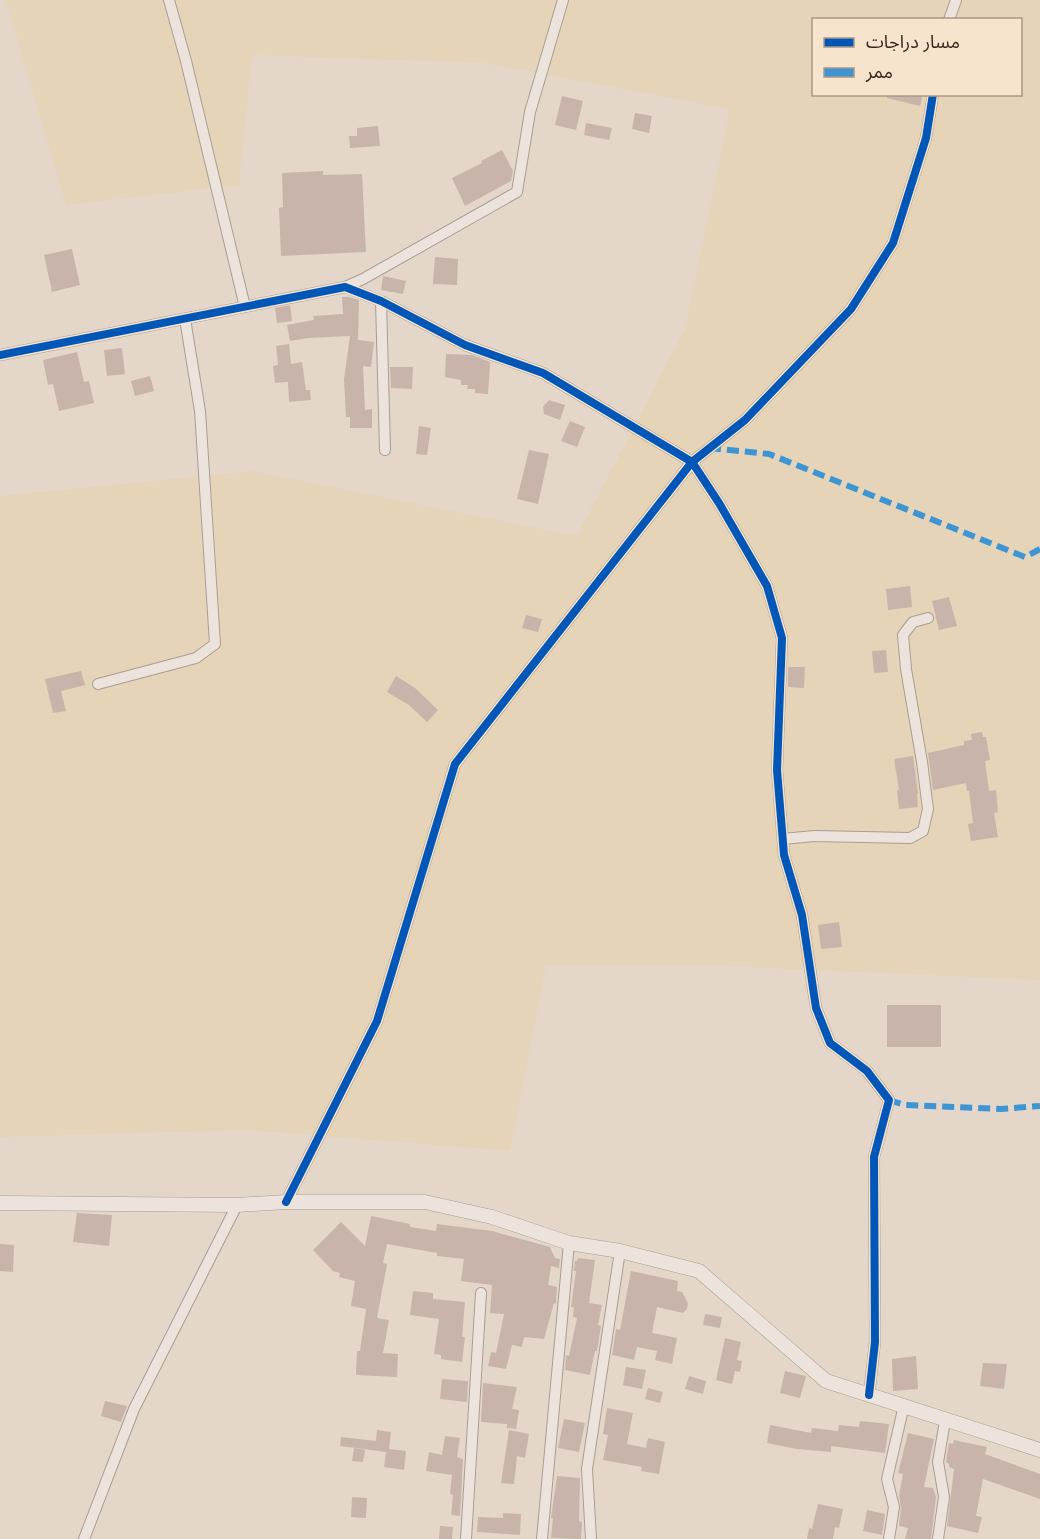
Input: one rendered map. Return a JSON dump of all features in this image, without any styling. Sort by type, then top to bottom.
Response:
[{"type":"street","points":[[168,0],[186,61],[245,307]]},
{"type":"street","points":[[0,355],[345,287],[517,192],[530,112],[562,0]]},
{"type":"street","points":[[950,18],[956,0]]},
{"type":"street","points":[[286,1202],[377,1021],[455,764],[692,462],[744,420],[851,309],[893,243],[926,138],[933,96]]},
{"type":"street","points":[[345,287],[381,301],[465,345],[543,374],[692,462],[719,503],[766,586],[782,638],[777,770],[784,855],[802,915],[816,1008],[830,1043],[867,1071],[889,1100],[874,1157],[875,1342],[869,1395]]},
{"type":"street","points":[[381,301],[385,450]]},
{"type":"street","points":[[98,684],[196,658],[215,644],[202,434],[185,319]]},
{"type":"street","points":[[783,839],[814,836],[910,838],[923,831],[928,809],[906,669],[903,635],[913,622],[928,618]]},
{"type":"street","points":[[0,1203],[237,1205],[286,1202],[425,1202],[492,1217],[569,1243],[621,1251],[699,1271],[826,1381],[1040,1450]]},
{"type":"street","points":[[84,1539],[134,1409],[237,1205]]},
{"type":"street","points":[[542,1539],[569,1243]]},
{"type":"street","points":[[591,1539],[587,1469],[621,1251]]},
{"type":"street","points":[[466,1539],[481,1293]]},
{"type":"street","points":[[889,1539],[894,1507],[887,1479],[904,1405]]},
{"type":"street","points":[[938,1539],[944,1497],[938,1462],[945,1421]]},
{"type":"shaded area","points":[[6,0],[1040,0],[1040,980],[722,966],[546,966],[510,1151],[247,1130],[0,1137],[0,496],[253,471],[577,536],[685,329],[730,109],[483,63],[252,55],[239,185],[66,205]]},
{"type":"building","points":[[562,96],[583,101],[576,130],[555,125]]},
{"type":"building","points":[[887,96],[922,96],[920,106],[887,98]]},
{"type":"building","points":[[635,113],[652,116],[649,133],[632,129]]},
{"type":"building","points":[[586,123],[612,128],[609,140],[584,135]]},
{"type":"building","points":[[378,126],[380,146],[350,148],[349,136],[357,136],[357,128]]},
{"type":"building","points":[[502,150],[513,171],[511,181],[465,206],[452,178]]},
{"type":"building","points":[[323,171],[323,175],[362,174],[366,252],[281,256],[279,208],[283,207],[282,173]]},
{"type":"building","points":[[72,249],[80,285],[52,292],[44,255]]},
{"type":"building","points":[[435,257],[458,259],[457,285],[433,284]]},
{"type":"building","points":[[383,276],[406,281],[403,294],[381,290]]},
{"type":"building","points":[[342,297],[359,300],[358,340],[374,342],[371,367],[363,366],[365,410],[372,409],[372,428],[350,428],[350,417],[346,417],[344,379],[350,336],[290,341],[287,325],[314,320],[313,316],[343,314]]},
{"type":"building","points":[[290,305],[292,321],[277,323],[275,308]]},
{"type":"building","points":[[289,344],[291,364],[302,362],[306,390],[310,390],[311,400],[289,402],[288,382],[275,383],[273,366],[278,365],[276,346]]},
{"type":"building","points":[[122,348],[125,374],[107,376],[104,350]]},
{"type":"building","points":[[77,352],[84,382],[89,381],[94,403],[59,411],[53,384],[48,385],[43,360]]},
{"type":"building","points":[[446,354],[472,355],[490,362],[488,394],[475,393],[475,389],[467,389],[468,385],[461,385],[461,380],[445,377]]},
{"type":"building","points":[[390,367],[413,367],[412,389],[391,388]]},
{"type":"building","points":[[150,376],[154,391],[135,396],[131,381]]},
{"type":"building","points":[[549,400],[565,405],[560,420],[544,414],[543,407]]},
{"type":"building","points":[[570,421],[585,427],[577,447],[561,441]]},
{"type":"building","points":[[419,426],[431,428],[427,455],[416,454]]},
{"type":"building","points":[[529,450],[549,454],[538,504],[517,499]]},
{"type":"building","points":[[910,586],[912,607],[888,610],[886,589]]},
{"type":"building","points":[[949,597],[957,626],[939,630],[932,601]]},
{"type":"building","points":[[526,615],[542,619],[538,632],[522,628]]},
{"type":"building","points":[[886,650],[888,672],[874,673],[872,651]]},
{"type":"building","points":[[788,667],[805,667],[804,688],[788,687]]},
{"type":"building","points":[[81,671],[85,685],[61,691],[66,711],[53,713],[45,679]]},
{"type":"building","points":[[396,676],[415,688],[438,710],[427,722],[409,705],[387,692]]},
{"type":"building","points":[[982,732],[983,737],[986,737],[990,760],[985,761],[989,791],[996,790],[998,812],[994,813],[998,837],[971,841],[968,824],[973,823],[966,783],[933,790],[928,753],[964,745],[964,741],[972,740],[971,734]]},
{"type":"building","points":[[913,756],[918,807],[899,809],[897,790],[899,790],[894,759]]},
{"type":"building","points":[[839,922],[842,947],[821,949],[818,925]]},
{"type":"building","points":[[887,1005],[941,1005],[941,1047],[887,1047]]},
{"type":"building","points":[[77,1213],[112,1215],[109,1246],[73,1242]]},
{"type":"building","points":[[371,1216],[410,1224],[410,1227],[436,1231],[437,1224],[492,1231],[550,1247],[555,1258],[560,1259],[559,1268],[551,1266],[548,1285],[557,1287],[556,1304],[554,1303],[544,1339],[524,1337],[522,1347],[512,1345],[506,1369],[488,1366],[491,1352],[496,1353],[504,1314],[490,1313],[492,1285],[461,1281],[464,1259],[437,1256],[437,1253],[387,1244],[383,1263],[387,1264],[377,1318],[389,1320],[383,1353],[398,1354],[397,1377],[356,1375],[357,1351],[360,1351],[366,1309],[351,1306],[355,1281],[339,1277],[340,1273],[333,1271],[313,1250],[341,1222],[365,1246]]},
{"type":"building","points":[[0,1244],[14,1245],[13,1272],[0,1271]]},
{"type":"building","points":[[578,1258],[595,1260],[589,1303],[602,1305],[598,1325],[601,1326],[597,1351],[595,1351],[590,1375],[565,1370],[566,1355],[569,1356],[577,1318],[573,1317],[574,1307],[571,1307],[576,1271],[574,1271],[575,1261]]},
{"type":"building","points":[[631,1271],[678,1281],[677,1291],[682,1292],[688,1303],[683,1313],[657,1307],[652,1333],[677,1338],[672,1364],[655,1360],[657,1351],[637,1347],[634,1360],[612,1355],[616,1329],[620,1330]]},
{"type":"building","points":[[413,1291],[433,1293],[433,1299],[465,1302],[462,1362],[441,1359],[441,1355],[434,1354],[439,1319],[410,1315]]},
{"type":"building","points":[[705,1314],[722,1317],[720,1328],[703,1325]]},
{"type":"building","points":[[725,1338],[741,1342],[737,1360],[742,1361],[740,1372],[735,1371],[732,1384],[716,1380]]},
{"type":"building","points":[[916,1356],[918,1389],[893,1391],[892,1359]]},
{"type":"building","points":[[983,1363],[1007,1364],[1004,1389],[980,1386]]},
{"type":"building","points":[[626,1367],[646,1370],[642,1389],[623,1385]]},
{"type":"building","points":[[785,1371],[806,1376],[800,1398],[780,1393]]},
{"type":"building","points":[[689,1376],[706,1381],[703,1394],[685,1389]]},
{"type":"building","points":[[442,1379],[468,1381],[467,1402],[440,1399]]},
{"type":"building","points":[[483,1383],[517,1387],[512,1409],[519,1410],[516,1429],[507,1428],[507,1424],[481,1422]]},
{"type":"building","points":[[648,1388],[663,1392],[660,1403],[645,1399]]},
{"type":"building","points":[[105,1401],[127,1406],[121,1422],[101,1416]]},
{"type":"building","points":[[607,1408],[633,1413],[627,1444],[646,1448],[648,1438],[665,1442],[659,1474],[641,1471],[642,1467],[603,1460],[608,1435],[603,1434]]},
{"type":"building","points":[[564,1419],[585,1423],[579,1452],[558,1448]]},
{"type":"building","points":[[860,1421],[889,1424],[885,1453],[831,1446],[831,1452],[767,1443],[770,1425],[811,1433],[812,1428],[838,1431],[839,1425],[859,1427]]},
{"type":"building","points":[[377,1430],[391,1432],[389,1449],[406,1451],[404,1470],[384,1467],[386,1452],[340,1446],[341,1437],[376,1441]]},
{"type":"building","points":[[509,1430],[529,1434],[525,1458],[517,1456],[514,1484],[501,1483]]},
{"type":"building","points":[[908,1433],[934,1439],[924,1487],[933,1488],[936,1497],[931,1539],[905,1539],[908,1528],[899,1526],[901,1508],[899,1495],[903,1474],[898,1473]]},
{"type":"building","points":[[445,1436],[460,1438],[457,1457],[463,1459],[460,1516],[451,1515],[452,1475],[426,1471],[429,1452],[442,1455]]},
{"type":"building","points":[[954,1440],[987,1447],[985,1454],[1040,1474],[1040,1499],[983,1479],[976,1516],[982,1517],[978,1533],[947,1526],[954,1469],[946,1462],[949,1443],[953,1444]]},
{"type":"building","points":[[354,1448],[365,1450],[363,1462],[352,1461]]},
{"type":"building","points":[[557,1476],[580,1478],[581,1539],[551,1538],[553,1518],[551,1518]]},
{"type":"building","points":[[352,1497],[367,1498],[366,1518],[351,1517]]},
{"type":"building","points":[[818,1504],[843,1509],[839,1528],[835,1527],[833,1539],[807,1539]]},
{"type":"building","points":[[867,1510],[885,1514],[882,1535],[863,1531]]},
{"type":"building","points":[[503,1513],[521,1514],[520,1535],[477,1532],[478,1517],[503,1518]]},
{"type":"building","points":[[440,1526],[453,1527],[452,1539],[439,1539]]},
{"type":"marked path","points":[[709,448],[769,454],[1025,557],[1040,549]]},
{"type":"marked path","points":[[889,1100],[905,1105],[1000,1109],[1040,1106]]},
{"type":"cycle path","points":[[286,1202],[377,1021],[455,764],[692,462],[745,420],[851,309],[893,243],[926,138],[933,96]]},
{"type":"cycle path","points":[[0,355],[345,287],[381,301],[465,345],[543,373],[692,462],[719,503],[767,586],[782,638],[777,770],[784,855],[802,915],[816,1008],[830,1043],[867,1071],[889,1100],[874,1157],[875,1342],[869,1395]]}]
